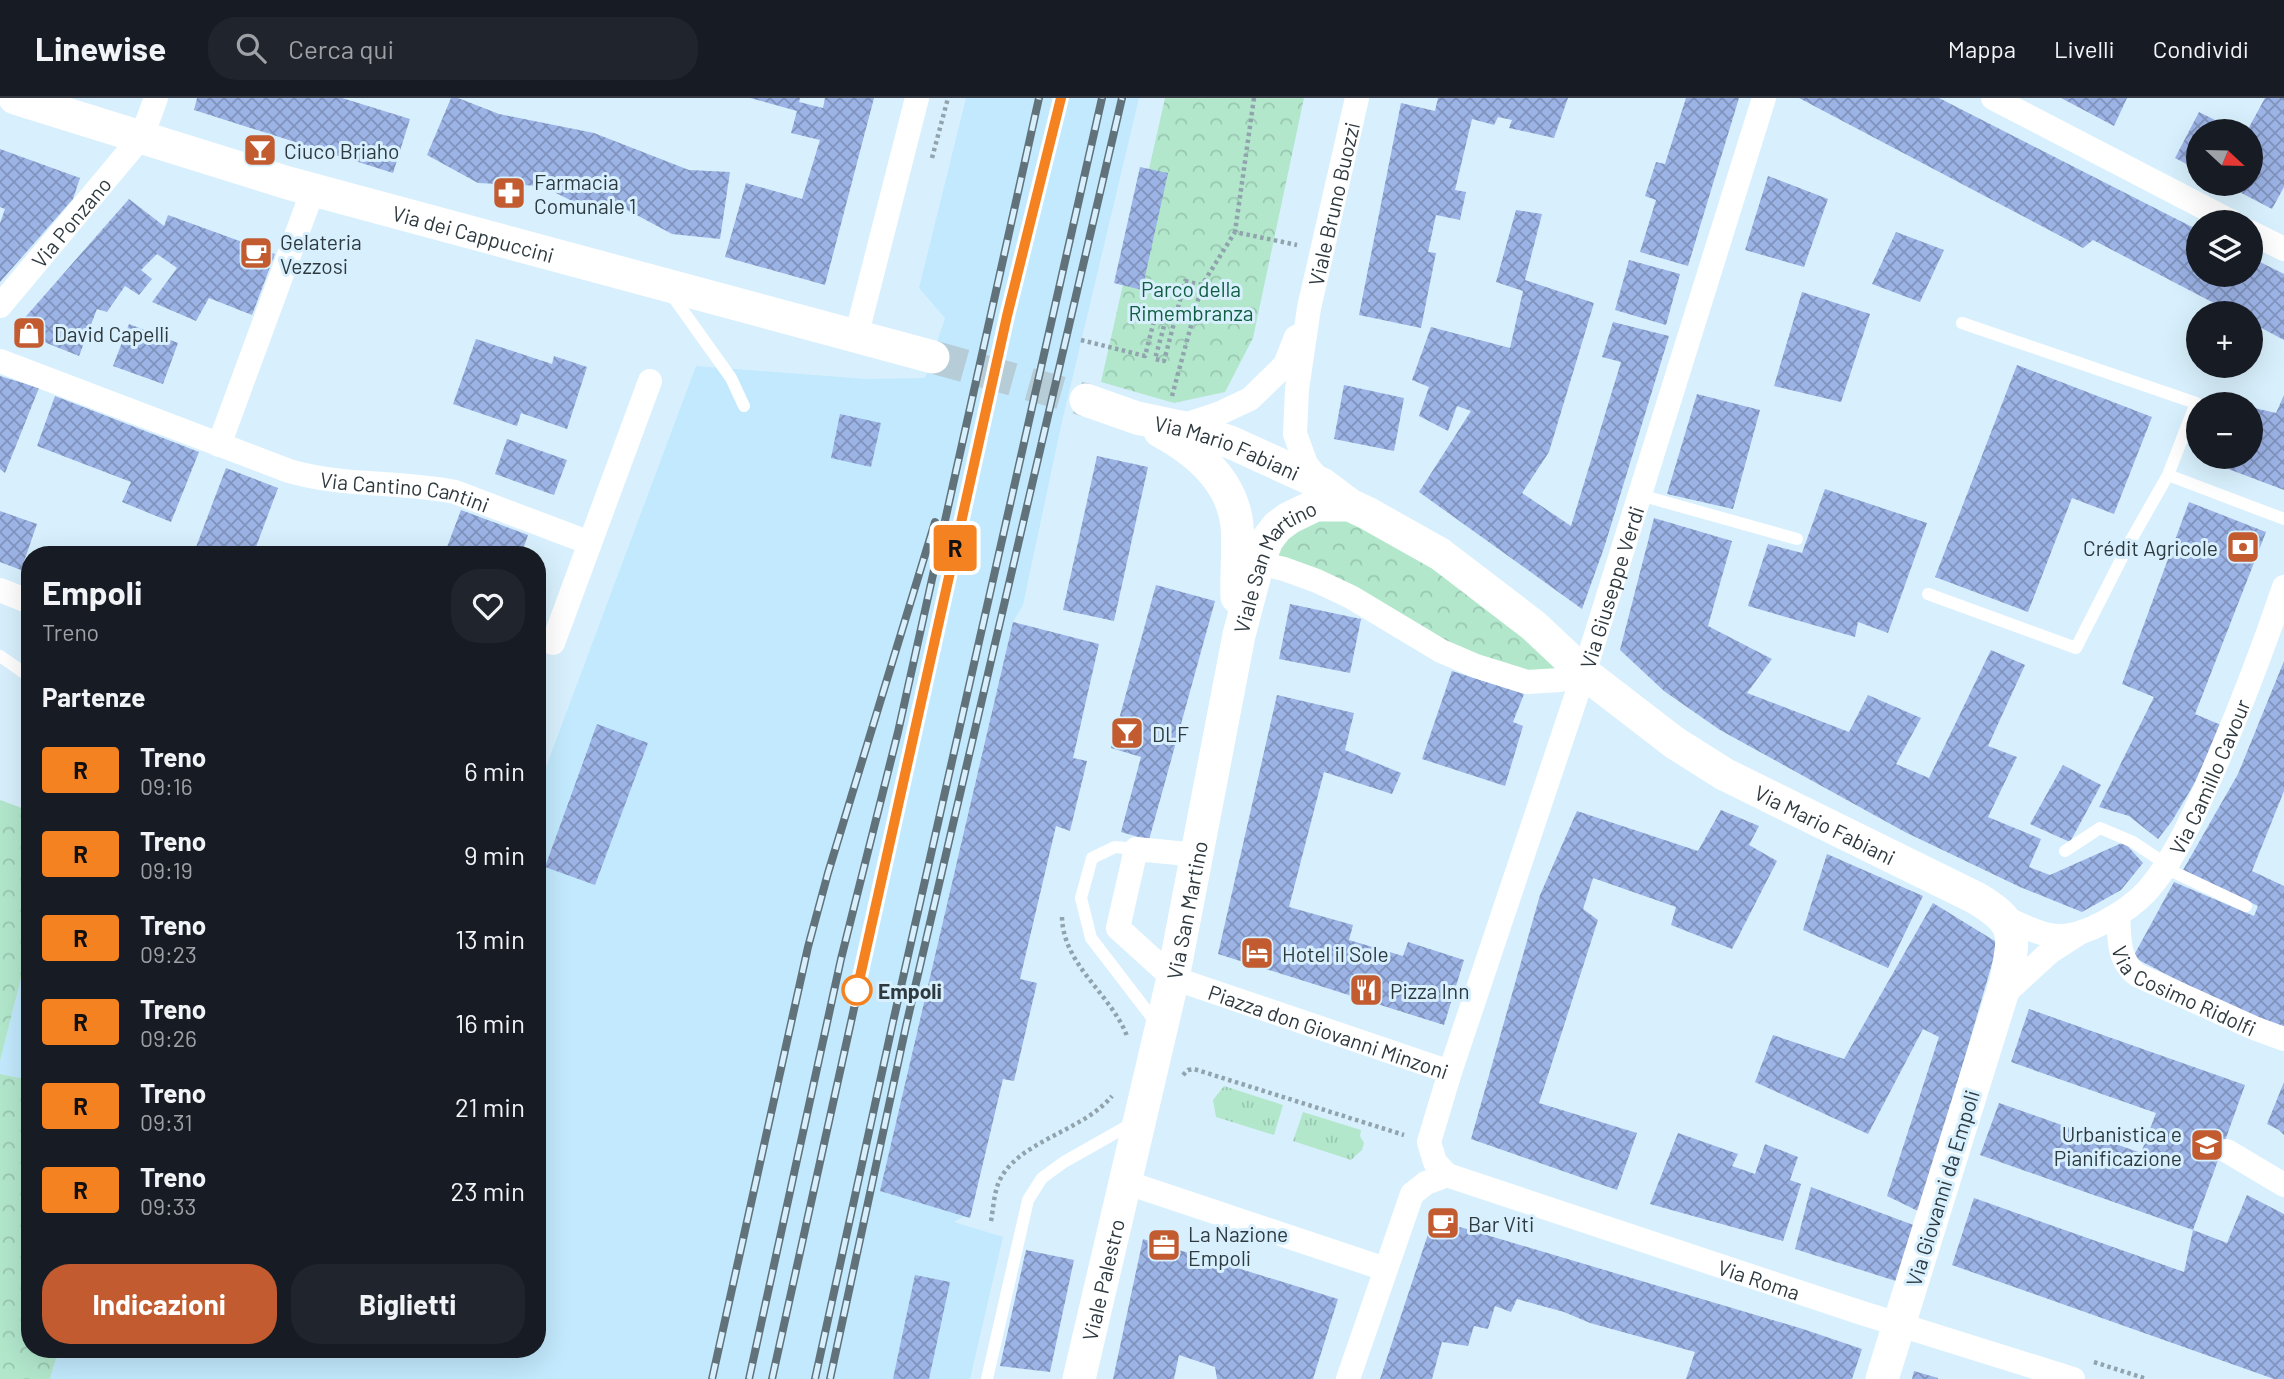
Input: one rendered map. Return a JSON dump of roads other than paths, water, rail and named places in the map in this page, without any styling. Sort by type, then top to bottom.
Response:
[{"type":"main road","name":"Via dei Cappuccini","points":[[15,98],[313,190],[933,357]]},
{"type":"main road","points":[[1086,400],[1137,418]]},
{"type":"main road","name":"Via Mario Fabiani","points":[[1137,418],[1176,412],[1230,442],[1322,484],[1358,509],[1440,554],[1534,625],[1584,673],[1675,743],[1724,774],[1976,898],[2005,918]]},
{"type":"main road","name":"Viale San Martino","points":[[1137,418],[1187,446],[1214,471],[1227,495],[1237,524],[1239,635]]},
{"type":"main road","name":"Viale San Martino","points":[[1239,635],[1258,563],[1267,540],[1277,527],[1289,517],[1316,505],[1358,509]]},
{"type":"main road","name":"Via San Martino","points":[[1125,1182],[1174,978],[1239,635]]},
{"type":"main road","name":"Via Giovanni da Empoli","points":[[1882,1379],[2001,997],[2012,943],[2005,918]]},
{"type":"main road","name":"Viale Palestro","points":[[1079,1379],[1125,1182]]},
{"type":"street","name":"Via Ponzano","points":[[0,306],[142,136],[156,98]]},
{"type":"street","points":[[856,337],[917,98]]},
{"type":"street","name":"Viale Bruno Buozzi","points":[[1322,484],[1306,464],[1295,434],[1297,389],[1309,308],[1357,98]]},
{"type":"street","name":"Via Giuseppe Verdi","points":[[1450,1072],[1584,673],[1764,98]]},
{"type":"street","points":[[1993,98],[2209,210]]},
{"type":"street","points":[[219,445],[313,190]]},
{"type":"street","points":[[2263,238],[2284,249]]},
{"type":"street","name":"Viale Bruno Buozzi","points":[[1176,412],[1250,399],[1285,365],[1309,308]]},
{"type":"street","name":"Via Cantino Cantini","points":[[0,361],[306,476],[456,492],[590,543]]},
{"type":"street","points":[[553,643],[650,381]]},
{"type":"street","points":[[1258,563],[1306,577],[1351,597],[1441,651],[1476,666],[1527,682],[1560,680],[1584,673]]},
{"type":"street","name":"Via Camillo Cavour","points":[[2085,929],[2118,916],[2145,893],[2164,866],[2197,809],[2259,662],[2284,587]]},
{"type":"street","points":[[0,590],[21,599]]},
{"type":"street","points":[[1136,849],[1198,855]]},
{"type":"street","name":"Piazza don Giovanni Minzoni","points":[[1136,849],[1118,928],[1174,978],[1450,1072],[1429,1142],[1435,1162],[1447,1175]]},
{"type":"street","name":"Via Cosimo Ridolfi","points":[[2118,916],[2120,951],[2127,967],[2137,975],[2284,1039]]},
{"type":"street","name":"Via Mario Fabiani","points":[[2005,918],[2042,933],[2061,936],[2085,929]]},
{"type":"street","points":[[2001,997],[2050,953],[2085,929]]},
{"type":"street","points":[[2228,1151],[2284,1185]]},
{"type":"street","points":[[1348,1379],[1412,1194],[1426,1183],[1447,1175]]},
{"type":"street","name":"Via Roma","points":[[1447,1175],[1900,1325],[2073,1379]]},
{"type":"street","points":[[1125,1182],[1385,1269]]},
{"type":"lane","points":[[664,285],[731,378],[744,406]]},
{"type":"lane","points":[[1928,594],[2076,648],[2131,540],[2168,475],[2196,403],[1962,323]]},
{"type":"lane","points":[[2168,475],[2284,519]]},
{"type":"lane","points":[[1640,495],[1797,539]]},
{"type":"lane","points":[[0,656],[21,671]]},
{"type":"lane","points":[[2065,851],[2100,828],[2133,842],[2164,866],[2246,906]]},
{"type":"lane","points":[[1136,849],[1115,847],[1092,858],[1081,898],[1091,938],[1161,1030]]},
{"type":"lane","points":[[987,1379],[1028,1200],[1042,1178],[1064,1162],[1140,1119]]},
{"type":"tunnel","points":[[933,357],[1086,400]]},
{"type":"railway","points":[[749,1379],[841,959],[898,732],[1039,98]]},
{"type":"railway","points":[[772,1379],[1013,290],[1061,98]]},
{"type":"railway","points":[[815,1379],[1102,98]]},
{"type":"railway","points":[[830,1379],[906,1026],[1122,98]]},
{"type":"railway","points":[[712,1379],[808,947],[935,522]]},
{"type":"train","name":"R","points":[[855,999],[1007,316],[1061,98]]},
{"type":"place","name":"Ciuco Briaho","points":[[260,150]]},
{"type":"place","name":"Farmacia Comunale 1","points":[[509,193]]},
{"type":"place","name":"Gelateria Vezzosi","points":[[256,253]]},
{"type":"place","name":"David Capelli","points":[[29,333]]},
{"type":"place","name":"Crédit Agricole","points":[[2243,547]]},
{"type":"place","name":"DLF","points":[[1127,733]]},
{"type":"place","name":"Hotel il Sole","points":[[1257,953]]},
{"type":"place","name":"Empoli","points":[[857,990]]},
{"type":"place","name":"Pizza Inn","points":[[1366,990]]},
{"type":"place","name":"Urbanistica e Pianificazione","points":[[2207,1145]]},
{"type":"place","name":"Bar Viti","points":[[1443,1223]]},
{"type":"place","name":"La Nazione Empoli","points":[[1164,1245]]},
{"type":"park label","name":"Parco della Rimembranza","points":[[1191,300]]}]
